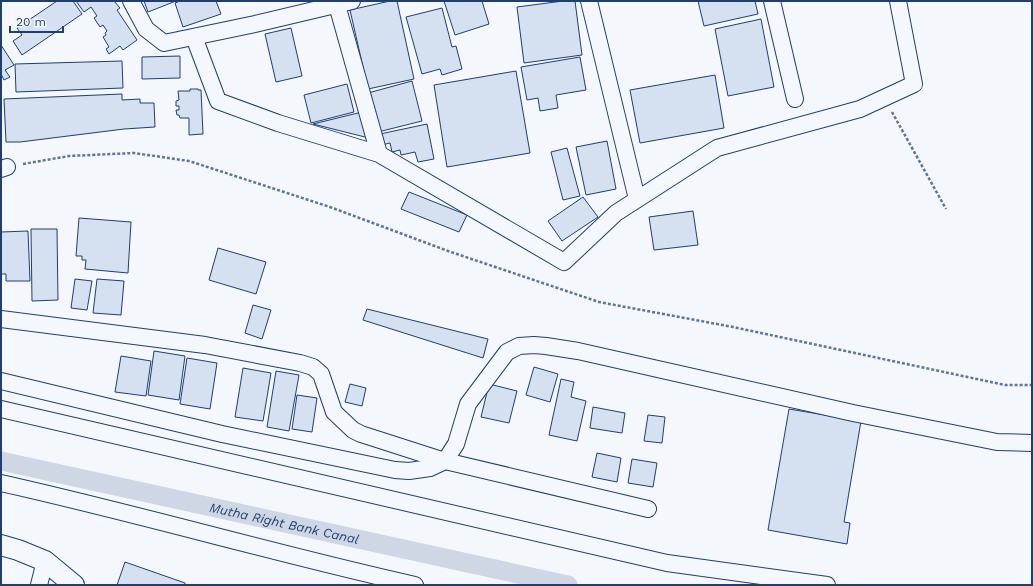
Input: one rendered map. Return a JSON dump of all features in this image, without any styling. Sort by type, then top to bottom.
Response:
[{"type":"street","points":[[131,1],[146,29],[164,44],[352,1]]},
{"type":"street","points":[[589,1],[637,199]]},
{"type":"street","points":[[772,1],[795,99]]},
{"type":"street","points":[[194,37],[218,101],[278,123],[379,154],[564,262],[616,213],[717,148],[860,109],[914,84],[898,1]]},
{"type":"street","points":[[337,5],[379,154]]},
{"type":"street","points":[[1,319],[205,345],[300,363],[313,367],[321,374],[334,412],[352,430],[361,434],[445,462],[648,510]]},
{"type":"street","points":[[1,381],[222,434],[395,470],[409,471],[430,468],[445,462],[456,444],[468,404],[507,352],[519,346],[534,345],[578,351],[853,413],[997,442],[1032,443]]},
{"type":"street","points":[[1,409],[667,563],[827,585]]},
{"type":"street","points":[[1,483],[334,567],[415,585]]},
{"type":"street","points":[[1,545],[18,550],[44,561],[74,585]]},
{"type":"street","points":[[39,585],[44,561]]},
{"type":"path","points":[[884,98],[946,209]]},
{"type":"path","points":[[4,168],[69,156],[134,153],[188,161],[330,207],[448,251],[599,302],[733,328],[1005,385],[1032,385]]},
{"type":"building","points":[[57,1],[73,1],[82,14],[22,55],[13,41],[22,35],[17,28]]},
{"type":"building","points":[[76,1],[114,1],[120,8],[117,10],[137,40],[123,50],[120,46],[109,54],[106,49],[109,47],[103,37],[106,35],[105,33],[107,31],[103,25],[100,27],[94,18],[97,16],[91,7],[84,12]]},
{"type":"building","points":[[144,1],[176,1],[148,12]]},
{"type":"building","points":[[180,1],[216,1],[221,14],[183,27],[175,3]]},
{"type":"building","points":[[390,1],[397,1],[414,79],[368,89],[350,10]]},
{"type":"building","points":[[444,1],[482,1],[489,24],[455,35]]},
{"type":"building","points":[[563,1],[575,1],[582,55],[524,63],[517,7]]},
{"type":"building","points":[[698,1],[755,1],[758,14],[704,26]]},
{"type":"building","points":[[442,8],[452,47],[456,46],[462,69],[442,75],[440,69],[422,74],[406,17]]},
{"type":"building","points":[[761,19],[774,87],[728,96],[715,29]]},
{"type":"building","points":[[291,28],[302,76],[276,82],[265,34]]},
{"type":"building","points":[[1,45],[14,65],[5,70],[10,77],[4,80],[1,74]]},
{"type":"building","points":[[180,56],[180,78],[142,79],[142,57]]},
{"type":"building","points":[[580,57],[586,90],[556,95],[558,108],[540,111],[538,98],[527,100],[521,67]]},
{"type":"building","points":[[122,61],[123,88],[16,92],[15,64]]},
{"type":"building","points":[[516,71],[530,153],[447,167],[434,85]]},
{"type":"building","points":[[715,75],[724,128],[640,143],[630,90]]},
{"type":"building","points":[[412,81],[422,121],[378,132],[368,93]]},
{"type":"building","points":[[347,84],[354,112],[311,123],[304,95]]},
{"type":"building","points":[[190,89],[201,90],[203,134],[189,135],[189,118],[180,118],[179,115],[177,115],[176,110],[179,110],[179,106],[176,106],[176,101],[179,100],[178,91],[190,91]]},
{"type":"building","points":[[122,94],[122,100],[140,99],[140,103],[154,103],[155,127],[124,129],[20,142],[6,142],[4,99]]},
{"type":"building","points":[[362,112],[369,138],[313,124]]},
{"type":"building","points":[[427,124],[434,159],[418,162],[415,152],[401,155],[400,150],[392,152],[390,143],[382,145],[380,134]]},
{"type":"building","points":[[607,141],[616,189],[586,195],[576,147]]},
{"type":"building","points":[[567,148],[580,196],[563,200],[551,152]]},
{"type":"building","points":[[409,192],[467,215],[459,232],[401,209]]},
{"type":"building","points":[[583,197],[598,217],[562,241],[548,221]]},
{"type":"building","points":[[693,211],[698,245],[654,250],[649,217]]},
{"type":"building","points":[[79,218],[131,222],[128,273],[85,269],[86,260],[82,260],[82,256],[76,256]]},
{"type":"building","points":[[31,229],[57,229],[58,300],[32,301]]},
{"type":"building","points":[[28,231],[30,281],[6,281],[6,274],[1,274],[1,232]]},
{"type":"building","points":[[218,248],[266,262],[256,294],[209,280]]},
{"type":"building","points":[[75,279],[92,281],[87,310],[71,308]]},
{"type":"building","points":[[97,279],[124,281],[121,315],[93,313]]},
{"type":"building","points":[[253,305],[271,310],[262,339],[245,333]]},
{"type":"building","points":[[367,309],[488,339],[483,358],[363,320]]},
{"type":"building","points":[[154,351],[185,356],[179,400],[148,395]]},
{"type":"building","points":[[121,356],[151,361],[146,396],[115,392]]},
{"type":"building","points":[[187,358],[217,363],[210,409],[180,404]]},
{"type":"building","points":[[534,367],[558,374],[550,402],[526,395]]},
{"type":"building","points":[[243,368],[271,373],[263,421],[235,417]]},
{"type":"building","points":[[276,371],[299,375],[289,431],[267,427]]},
{"type":"building","points":[[561,379],[574,382],[571,397],[586,401],[577,441],[549,435]]},
{"type":"building","points":[[350,384],[366,388],[362,406],[345,402]]},
{"type":"building","points":[[489,384],[517,391],[509,423],[481,417]]},
{"type":"building","points":[[297,395],[317,398],[312,432],[292,429]]},
{"type":"building","points":[[593,407],[625,413],[622,433],[590,428]]},
{"type":"building","points":[[789,409],[861,421],[844,522],[850,523],[847,544],[768,530]]},
{"type":"building","points":[[648,415],[665,417],[662,443],[644,441]]},
{"type":"building","points":[[597,453],[621,458],[617,482],[592,477]]},
{"type":"building","points":[[632,459],[657,463],[653,487],[628,483]]},
{"type":"building","points":[[125,562],[185,583],[185,585],[117,585]]},
{"type":"waterway","name":"Mutha Right Bank Canal","points":[[1,461],[568,585]]}]
